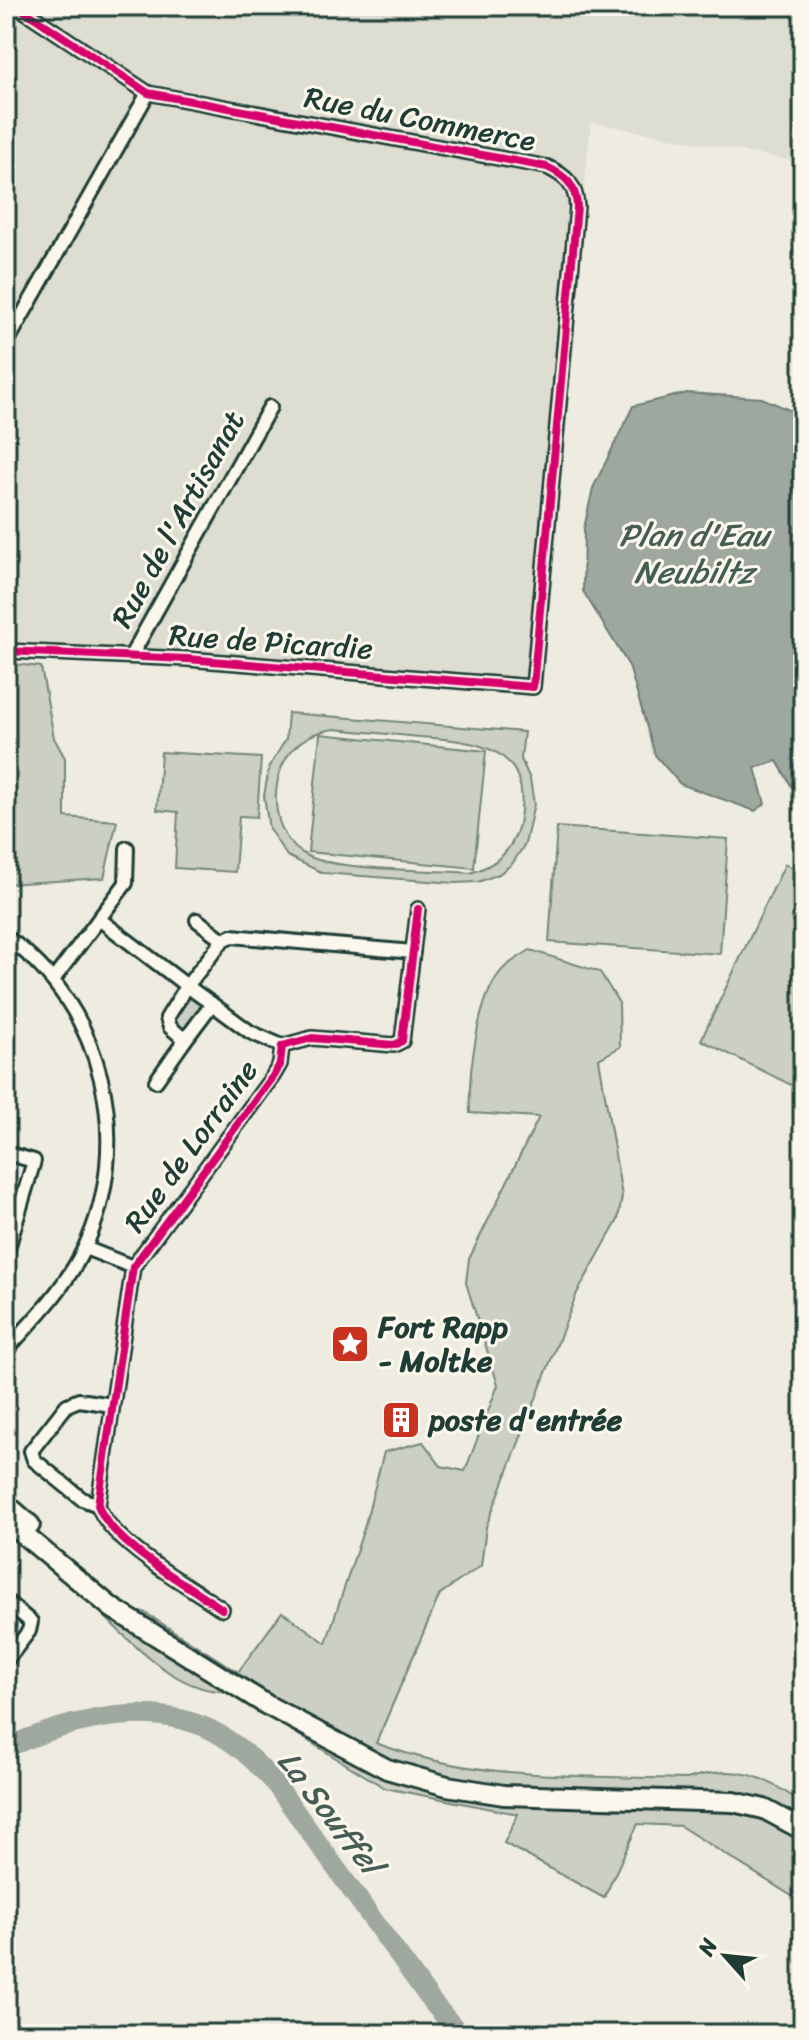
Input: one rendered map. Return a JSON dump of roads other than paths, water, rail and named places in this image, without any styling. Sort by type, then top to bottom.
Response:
[{"type":"main road","points":[[6,1504],[149,1630]]},
{"type":"main road","points":[[6,1520],[112,1608],[323,1737],[375,1763],[422,1780],[504,1795],[733,1802],[764,1809],[803,1830]]},
{"type":"street","name":"Rue du Commerce","points":[[17,6],[148,93],[547,167],[564,175],[574,188],[577,207],[533,687]]},
{"type":"street","points":[[6,344],[148,93]]},
{"type":"street","name":"Rue de l'Artisanat","points":[[131,656],[270,407]]},
{"type":"street","name":"Rue de Picardie","points":[[6,651],[131,656],[533,687]]},
{"type":"street","points":[[53,980],[126,883],[127,848]]},
{"type":"street","name":"Rue de Lorraine","points":[[98,1505],[133,1267],[273,1076],[280,1064],[282,1046],[312,1038],[398,1044],[405,1032],[418,909]]},
{"type":"street","points":[[99,919],[250,1032],[282,1046]]},
{"type":"street","points":[[197,920],[223,940]]},
{"type":"street","points":[[185,1040],[170,1027],[167,1018],[187,986],[223,940],[238,936],[413,952]]},
{"type":"street","points":[[6,937],[53,980],[86,1034],[102,1080],[109,1126],[105,1184],[85,1248],[53,1298],[8,1343]]},
{"type":"street","points":[[156,1081],[212,1004]]},
{"type":"street","points":[[6,1153],[34,1161],[6,1255]]},
{"type":"street","name":"Rue de Lorraine","points":[[85,1248],[133,1267]]},
{"type":"street","points":[[112,1405],[79,1400],[67,1405],[31,1451],[34,1460],[82,1499],[98,1505],[103,1520],[122,1538],[222,1609]]},
{"type":"street","points":[[6,1601],[31,1622],[29,1631],[6,1661]]},
{"type":"water","name":"Plan d'Eau Neubiltz","points":[[687,393],[762,398],[803,416],[803,806],[777,761],[755,768],[765,804],[755,811],[680,784],[655,755],[629,666],[583,591],[584,528],[593,488],[633,406]]},
{"type":"waterway","name":"La Souffel","points":[[6,1748],[74,1724],[147,1715],[194,1723],[228,1739],[274,1782],[432,2002],[460,2034]]},
{"type":"place","name":"Fort Rapp - Moltke","points":[[350,1344]]},
{"type":"place","name":"poste d'entrée","points":[[401,1420]]}]
